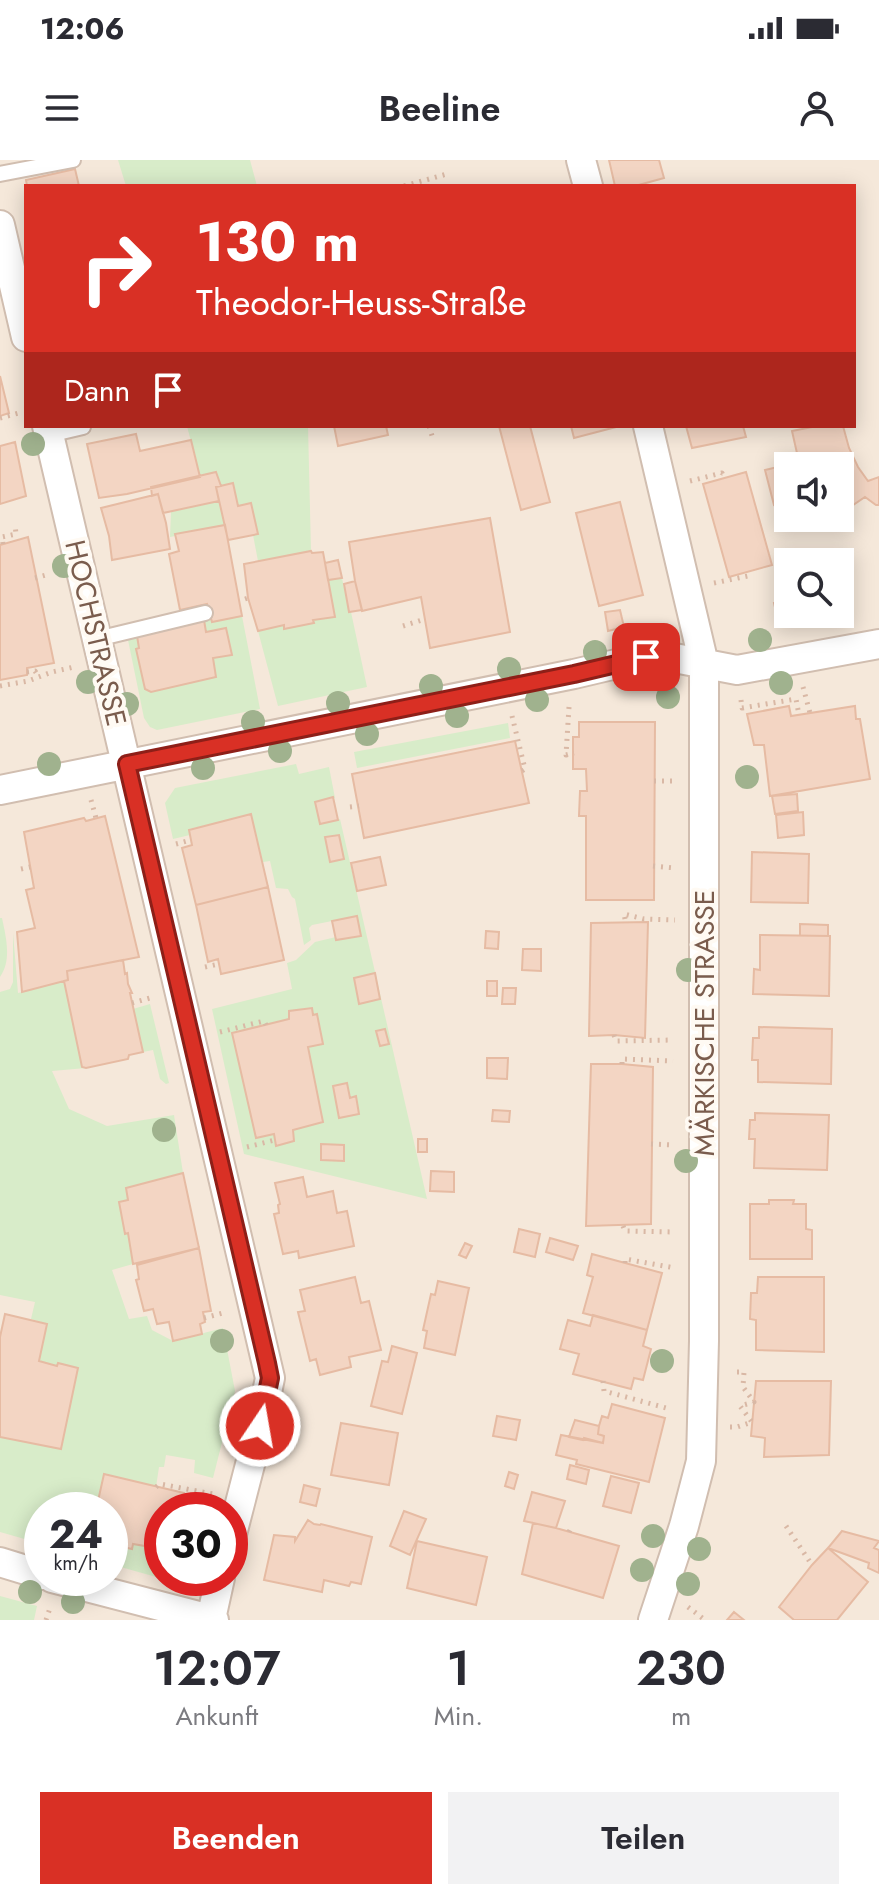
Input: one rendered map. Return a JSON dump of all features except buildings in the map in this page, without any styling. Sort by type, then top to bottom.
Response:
[{"type":"street","points":[[581,160],[587,184]]},
{"type":"street","points":[[1,230],[24,328]]},
{"type":"street","name":"MÄRKISCHE STRASSE","points":[[648,428],[704,664],[704,1341],[701,1461],[684,1526],[653,1620]]},
{"type":"street","name":"HOCHSTRASSE","points":[[48,431],[270,1378],[244,1492]]},
{"type":"street","points":[[0,790],[646,657],[664,656],[737,670],[879,644]]},
{"type":"street","points":[[0,1562],[24,1569]]},
{"type":"street","points":[[121,1596],[212,1620],[217,1596]]},
{"type":"lane","points":[[0,174],[73,160]]},
{"type":"lane","points":[[48,431],[74,428]]},
{"type":"lane","points":[[97,639],[205,613]]},
{"type":"path","points":[[411,184],[447,174]]},
{"type":"path","points":[[0,418],[24,412]]},
{"type":"path","points":[[430,428],[433,439]]},
{"type":"path","points":[[3,544],[2,537],[16,534],[15,524]]},
{"type":"path","points":[[35,578],[45,575]]},
{"type":"path","points":[[403,626],[425,619]]},
{"type":"path","points":[[0,686],[62,670]]},
{"type":"path","points":[[27,672],[35,671],[39,677]]},
{"type":"path","points":[[505,688],[525,769],[522,771]]},
{"type":"path","points":[[796,699],[799,715]]},
{"type":"path","points":[[569,709],[566,755],[574,753]]},
{"type":"path","points":[[350,807],[359,806]]},
{"type":"path","points":[[21,869],[30,867]]},
{"type":"path","points":[[625,919],[624,914],[644,919]]},
{"type":"path","points":[[192,1039],[264,1021],[266,1025]]},
{"type":"path","points":[[614,1035],[616,1041],[643,1040]]},
{"type":"path","points":[[622,1064],[622,1059],[643,1061]]},
{"type":"path","points":[[623,1226],[625,1231],[646,1232]]},
{"type":"path","points":[[625,1263],[625,1259],[640,1262]]},
{"type":"path","points":[[603,1381],[604,1391],[702,1417]]},
{"type":"path","points":[[156,1487],[160,1484],[203,1492]]},
{"type":"path","points":[[786,1526],[812,1565]]},
{"type":"shaded area","points":[[0,160],[879,160],[879,1620],[0,1620]]},
{"type":"green space","points":[[118,160],[250,160],[256,184],[125,184]]},
{"type":"green space","points":[[188,428],[308,428],[311,551],[258,561],[251,503],[238,506],[233,484],[221,486],[216,473],[200,477]]},
{"type":"green space","points":[[219,501],[225,525],[170,537],[171,512]]},
{"type":"green space","points":[[342,578],[367,687],[278,706],[258,631],[284,625],[285,629],[335,617],[328,580]]},
{"type":"green space","points":[[242,616],[260,709],[157,730],[150,727],[144,718],[128,640],[137,636],[139,648],[136,649],[145,689],[151,692],[216,677],[213,658],[231,655],[226,629],[206,632],[204,620],[210,619],[212,622]]},
{"type":"green space","points":[[508,723],[510,738],[357,768],[354,752]]},
{"type":"green space","points":[[296,764],[299,774],[329,767],[335,798],[315,802],[320,824],[340,819],[427,1199],[244,1154],[212,1009],[292,989],[287,963],[296,960],[315,942],[361,936],[357,916],[312,925],[309,928],[311,940],[304,945],[295,899],[288,889],[276,888],[270,861],[263,862],[251,815],[189,829],[190,835],[173,839],[165,803],[175,788]],"holes":[[[312,1008],[313,1015],[317,1015],[323,1043],[308,1047],[293,1130],[294,1141],[277,1146],[274,1134],[290,1011]]]},
{"type":"green space","points":[[0,918],[7,948],[6,963],[0,977]]},
{"type":"green space","points":[[13,933],[18,993],[64,981],[82,1066],[86,1068],[52,1071],[69,1109],[107,1126],[174,1115],[183,1173],[126,1188],[128,1200],[119,1203],[133,1264],[112,1270],[129,1319],[147,1316],[152,1330],[173,1341],[223,1328],[235,1391],[213,1478],[194,1473],[195,1460],[166,1455],[164,1467],[159,1467],[156,1487],[104,1475],[100,1492],[24,1492],[24,1539],[0,1532],[0,1437],[60,1449],[78,1368],[39,1361],[47,1324],[31,1319],[35,1302],[0,1295],[0,992],[10,989],[13,982]]},
{"type":"green space","points":[[150,1004],[169,1083],[166,1084],[160,1079],[153,1050],[143,1052],[133,1009]]},
{"type":"green space","points":[[133,1544],[144,1546],[144,1574],[128,1569],[128,1548],[131,1549]]},
{"type":"green space","points":[[0,1596],[37,1606],[34,1620],[0,1620]]},
{"type":"route","points":[[260,1426],[270,1378],[267,1363],[127,764],[646,657]]}]
